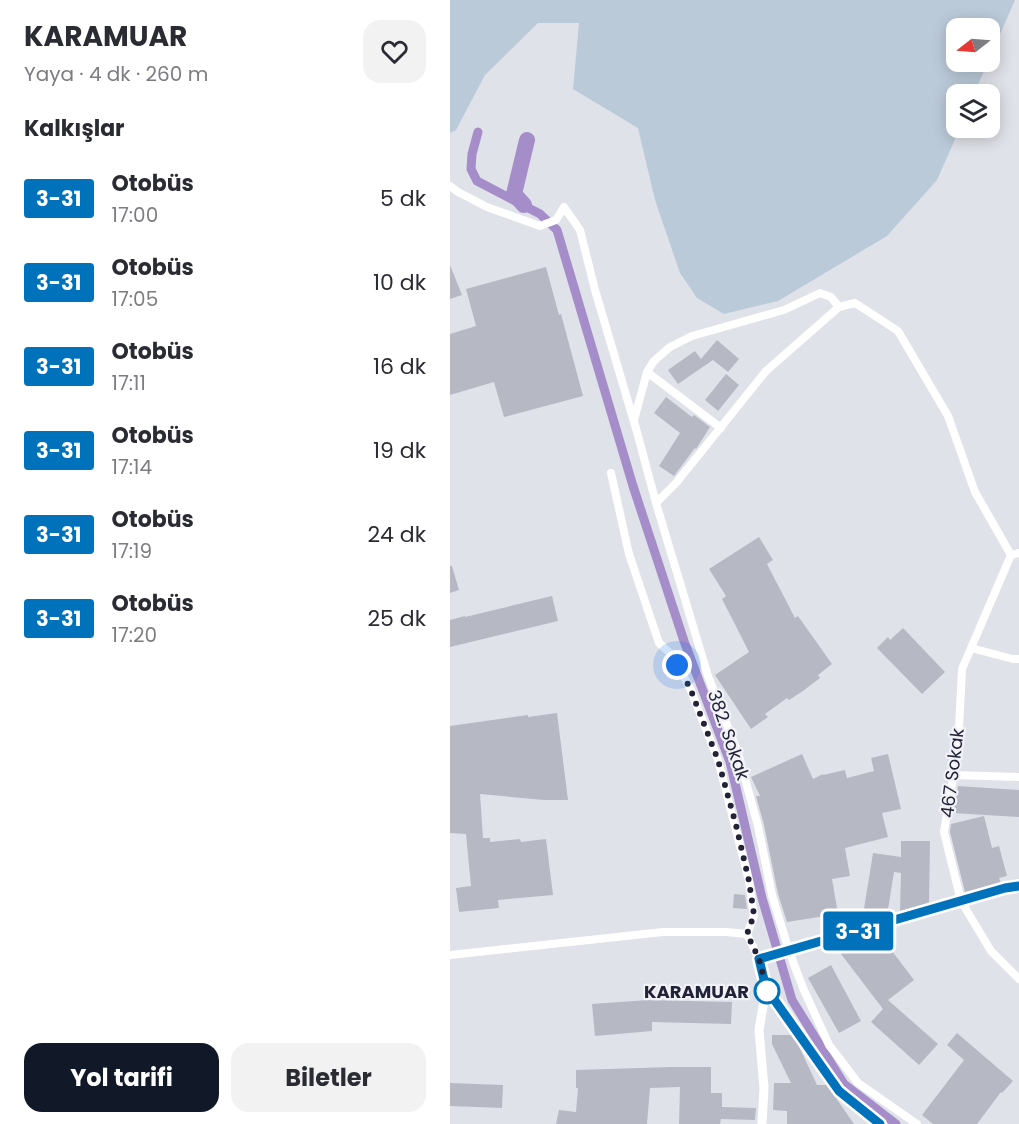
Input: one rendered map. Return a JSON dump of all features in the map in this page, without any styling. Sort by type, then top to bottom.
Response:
[{"type":"street","name":"382. Sokak","points":[[450,186],[487,207],[541,225],[556,220],[564,207],[580,230],[656,503],[708,676],[738,753],[758,826],[772,895],[789,951],[829,1045],[858,1083],[917,1124]]},
{"type":"street","name":"467 Sokak","points":[[647,372],[654,361],[670,347],[692,336],[784,310],[820,293],[831,297],[839,307],[855,303],[898,331],[948,416],[975,492],[1015,554],[962,669],[958,749],[944,832],[961,902],[991,951],[1019,979]]},
{"type":"street","points":[[656,503],[676,483],[766,371],[839,307]]},
{"type":"street","points":[[634,421],[647,372],[721,428]]},
{"type":"street","points":[[611,473],[629,554],[659,643],[672,655],[690,688],[718,760],[749,881],[754,915],[747,934],[759,959],[766,988],[839,1091],[880,1124]]},
{"type":"street","points":[[971,648],[1012,659],[1019,658]]},
{"type":"street","points":[[954,775],[1019,777]]},
{"type":"street","points":[[759,959],[1005,888],[1019,886]]},
{"type":"street","points":[[450,955],[663,932],[747,934]]},
{"type":"street","points":[[762,1124],[764,1088],[759,1030],[766,988]]},
{"type":"shaded area","points":[[450,0],[1015,0],[1000,34],[1000,18],[946,18],[946,72],[984,72],[978,84],[946,84],[946,138],[956,138],[937,180],[887,236],[778,301],[724,314],[697,298],[680,273],[655,200],[638,128],[573,89],[579,23],[538,23],[485,75],[456,130],[450,133]]},
{"type":"building","points":[[450,265],[462,295],[450,299]]},
{"type":"building","points":[[546,267],[583,396],[504,417],[494,382],[450,395],[450,334],[476,326],[466,289]]},
{"type":"building","points":[[717,340],[739,359],[728,372],[713,360],[678,384],[668,370],[695,351],[701,359]]},
{"type":"building","points":[[726,374],[739,385],[718,411],[705,400]]},
{"type":"building","points":[[666,397],[692,417],[694,415],[710,427],[674,476],[659,466],[680,433],[654,413]]},
{"type":"building","points":[[759,537],[773,560],[767,564],[795,618],[798,616],[832,664],[818,675],[820,678],[765,714],[768,717],[751,729],[715,675],[749,652],[722,599],[726,596],[709,569]]},
{"type":"building","points":[[450,566],[452,566],[459,590],[450,593]]},
{"type":"building","points":[[552,596],[558,621],[450,647],[450,620]]},
{"type":"building","points":[[903,628],[945,672],[922,694],[877,648],[888,637],[890,640]]},
{"type":"building","points":[[557,713],[568,800],[480,794],[483,838],[490,838],[490,842],[546,839],[553,895],[498,900],[499,908],[459,912],[456,888],[471,886],[466,834],[450,833],[450,726]]},
{"type":"building","points":[[802,754],[813,779],[823,774],[845,770],[847,778],[874,771],[871,758],[888,754],[901,809],[882,813],[888,837],[845,848],[850,876],[832,879],[838,914],[787,922],[778,894],[756,796],[760,796],[751,777]]},
{"type":"building","points":[[958,786],[1019,790],[1019,817],[953,813]]},
{"type":"building","points":[[984,816],[992,848],[999,846],[1007,876],[999,878],[1001,883],[965,892],[950,832],[951,824]]},
{"type":"building","points":[[901,841],[930,841],[929,904],[900,911],[901,873],[894,872],[887,916],[881,918],[863,915],[873,853],[901,857]]},
{"type":"building","points":[[734,894],[745,895],[747,909],[733,908]]},
{"type":"building","points":[[879,934],[914,980],[888,1000],[938,1044],[919,1065],[871,1022],[883,1009],[841,954],[855,943]]},
{"type":"building","points":[[831,965],[861,1021],[839,1033],[808,978]]},
{"type":"building","points":[[648,1000],[732,1002],[731,1024],[652,1022],[652,1031],[595,1036],[592,1004]]},
{"type":"building","points":[[957,1033],[1013,1081],[1001,1092],[977,1124],[933,1124],[922,1115],[964,1060],[947,1045]]},
{"type":"building","points":[[772,1035],[792,1035],[817,1085],[827,1085],[854,1124],[787,1124],[787,1111],[773,1110],[774,1083],[791,1083],[772,1044]]},
{"type":"building","points":[[711,1067],[711,1093],[722,1093],[722,1107],[756,1108],[755,1120],[721,1119],[720,1124],[679,1124],[680,1087],[650,1088],[647,1124],[556,1124],[559,1110],[576,1112],[578,1088],[576,1088],[576,1070]]},
{"type":"building","points":[[450,1083],[503,1085],[502,1108],[450,1106]]},
{"type":"waterway","points":[[478,132],[472,154],[471,169],[477,181],[540,214],[557,230],[633,486],[684,641],[730,762],[762,898],[792,1000],[844,1084],[896,1124]]},
{"type":"waterway","points":[[524,205],[514,194],[527,140]]},
{"type":"bus line","name":"3-31","points":[[880,1124],[839,1091],[766,988],[759,959],[1005,888],[1019,886]]},
{"type":"place","name":"KARAMUAR","points":[[767,991]]},
{"type":"route","points":[[677,665],[690,688],[718,760],[736,825],[754,915],[747,934],[759,959],[767,991]]}]
